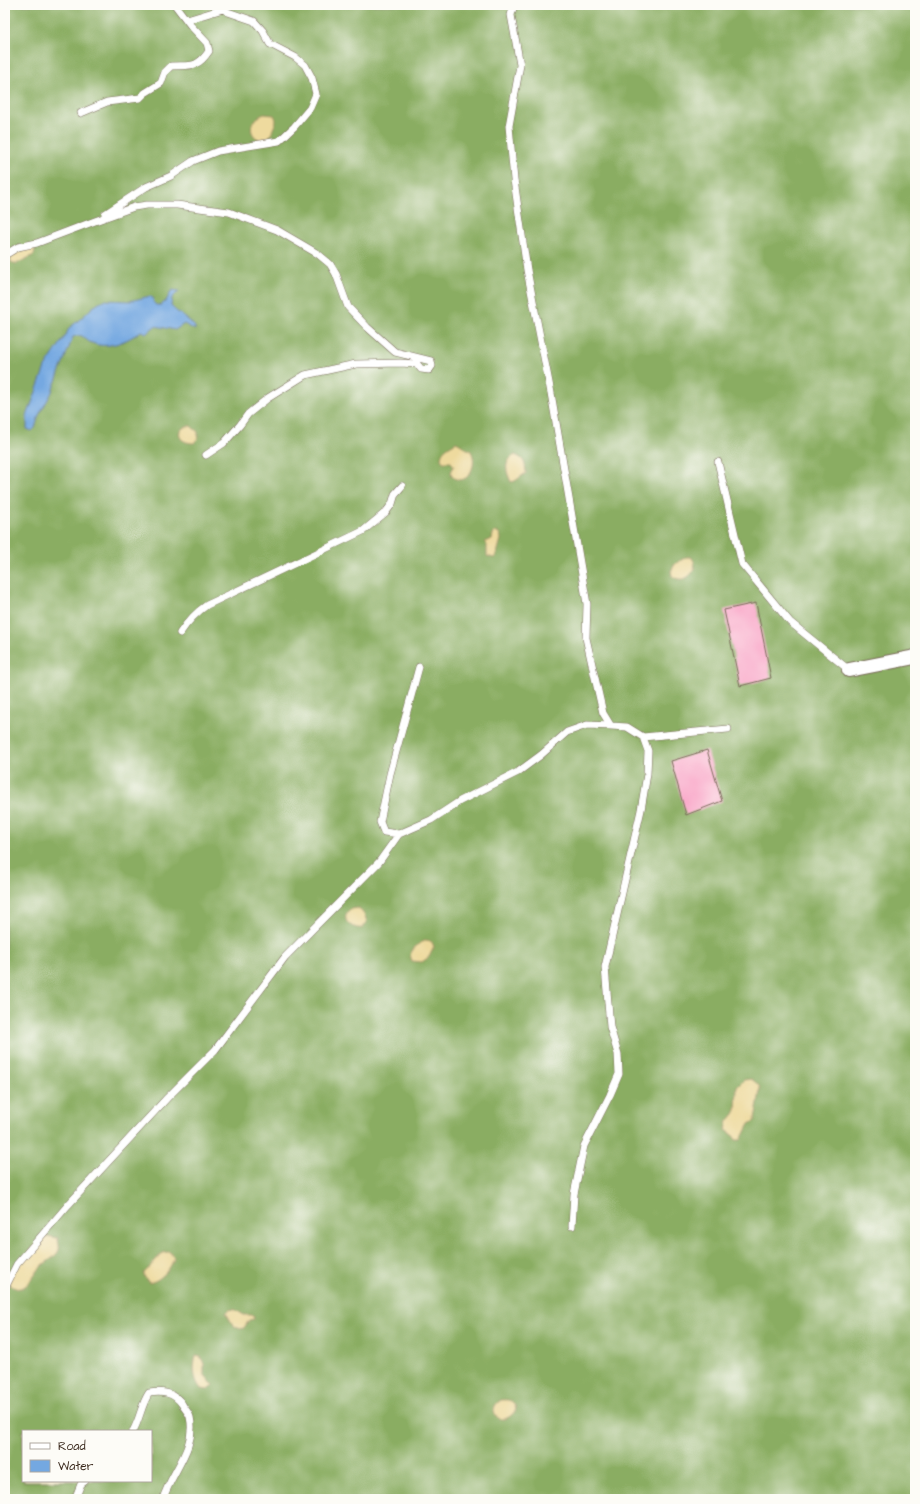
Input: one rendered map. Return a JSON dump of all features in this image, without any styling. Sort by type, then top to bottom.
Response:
[{"type":"street","points":[[849,670],[915,657]]},
{"type":"lane","points":[[81,113],[107,102],[140,98],[161,83],[166,72],[171,66],[197,64],[203,59],[209,51],[208,43],[175,5]]},
{"type":"lane","points":[[514,5],[511,15],[520,65],[509,126],[514,180],[527,270],[587,604],[586,638],[604,713],[611,726]]},
{"type":"lane","points":[[95,221],[146,187],[171,176],[193,161],[218,151],[279,141],[294,127],[310,108],[316,94],[312,78],[305,65],[295,57],[270,44],[254,21],[228,12],[220,7],[187,20]]},
{"type":"lane","points":[[5,255],[18,247],[37,244],[134,207],[161,204],[193,206],[229,212],[277,230],[318,254],[330,264],[336,274],[348,307],[367,327],[395,352],[431,360],[432,366],[429,370],[421,369],[417,364],[356,364],[305,375],[268,398],[248,414],[224,443],[206,456]]},
{"type":"lane","points":[[718,462],[742,564],[790,622],[849,670]]},
{"type":"lane","points":[[180,633],[188,621],[198,611],[207,605],[363,531],[386,512],[392,504],[395,494],[402,486]]},
{"type":"lane","points":[[399,834],[384,832],[380,822],[391,767],[419,667]]},
{"type":"lane","points":[[5,1288],[17,1264],[68,1205],[162,1103],[215,1050],[285,957],[379,862],[399,834],[431,820],[460,801],[518,772],[541,755],[567,732],[587,725],[627,727],[643,737],[728,729]]},
{"type":"lane","points":[[572,1226],[574,1194],[584,1146],[610,1096],[619,1074],[618,1054],[610,1027],[605,967],[642,810],[647,774],[648,751],[643,737]]},
{"type":"lane","points":[[133,1430],[143,1402],[148,1393],[169,1393],[179,1401],[190,1416],[190,1435],[184,1456],[163,1499]]},
{"type":"lane","points":[[75,1499],[84,1482]]},
{"type":"green space","points":[[5,5],[915,5],[915,1499],[5,1499]]},
{"type":"sand","points":[[264,114],[274,115],[276,121],[271,135],[266,139],[261,140],[253,135],[251,130],[252,124],[256,119]]},
{"type":"sand","points":[[32,247],[35,249],[34,255],[16,264],[11,262],[11,255]]},
{"type":"sand","points":[[186,426],[191,426],[198,432],[198,439],[194,443],[185,442],[181,439],[179,433],[180,430]]},
{"type":"sand","points":[[456,442],[470,450],[473,455],[473,467],[467,477],[463,480],[452,476],[451,472],[454,466],[451,462],[443,462],[441,459],[442,453]]},
{"type":"sand","points":[[515,455],[521,458],[524,462],[526,473],[515,481],[511,482],[507,470],[507,464]]},
{"type":"sand","points":[[495,532],[500,533],[501,539],[496,557],[493,558],[487,556],[487,545],[484,542],[492,539]]},
{"type":"sand","points":[[686,557],[691,557],[694,561],[694,570],[687,577],[677,579],[672,576],[671,571],[675,564]]},
{"type":"sand","points":[[359,908],[365,916],[367,922],[363,928],[351,926],[346,920],[347,913],[350,909]]},
{"type":"sand","points":[[428,940],[432,942],[434,947],[429,957],[422,962],[412,961],[410,955],[415,947]]},
{"type":"sand","points":[[751,1079],[760,1088],[755,1121],[749,1124],[741,1140],[736,1140],[732,1134],[726,1130],[728,1121],[736,1110],[737,1087],[744,1080]]},
{"type":"sand","points":[[47,1236],[58,1238],[58,1253],[41,1267],[26,1286],[18,1288],[11,1286],[9,1280],[10,1274],[43,1237]]},
{"type":"sand","points":[[170,1252],[174,1258],[173,1262],[161,1277],[149,1283],[144,1276],[144,1273],[161,1254]]},
{"type":"sand","points":[[234,1309],[244,1315],[253,1315],[254,1319],[249,1320],[244,1328],[240,1329],[233,1325],[226,1313],[229,1310]]},
{"type":"sand","points":[[196,1356],[201,1357],[204,1364],[204,1374],[213,1385],[208,1390],[201,1389],[196,1381],[194,1364]]},
{"type":"sand","points":[[501,1400],[512,1401],[516,1410],[505,1419],[496,1417],[494,1413],[496,1404]]},
{"type":"water","points":[[172,290],[179,291],[172,298],[171,306],[195,327],[195,330],[184,324],[175,330],[155,326],[147,333],[141,331],[124,341],[111,345],[98,345],[89,342],[80,335],[73,337],[51,394],[39,415],[35,428],[32,431],[27,429],[27,416],[45,367],[69,328],[93,307],[104,300],[130,301],[150,296],[154,299],[153,302],[156,305],[161,305],[166,301]]},
{"type":"building","points":[[756,603],[771,678],[740,686],[724,610]]},
{"type":"building","points":[[707,750],[722,801],[686,815],[671,761]]}]
